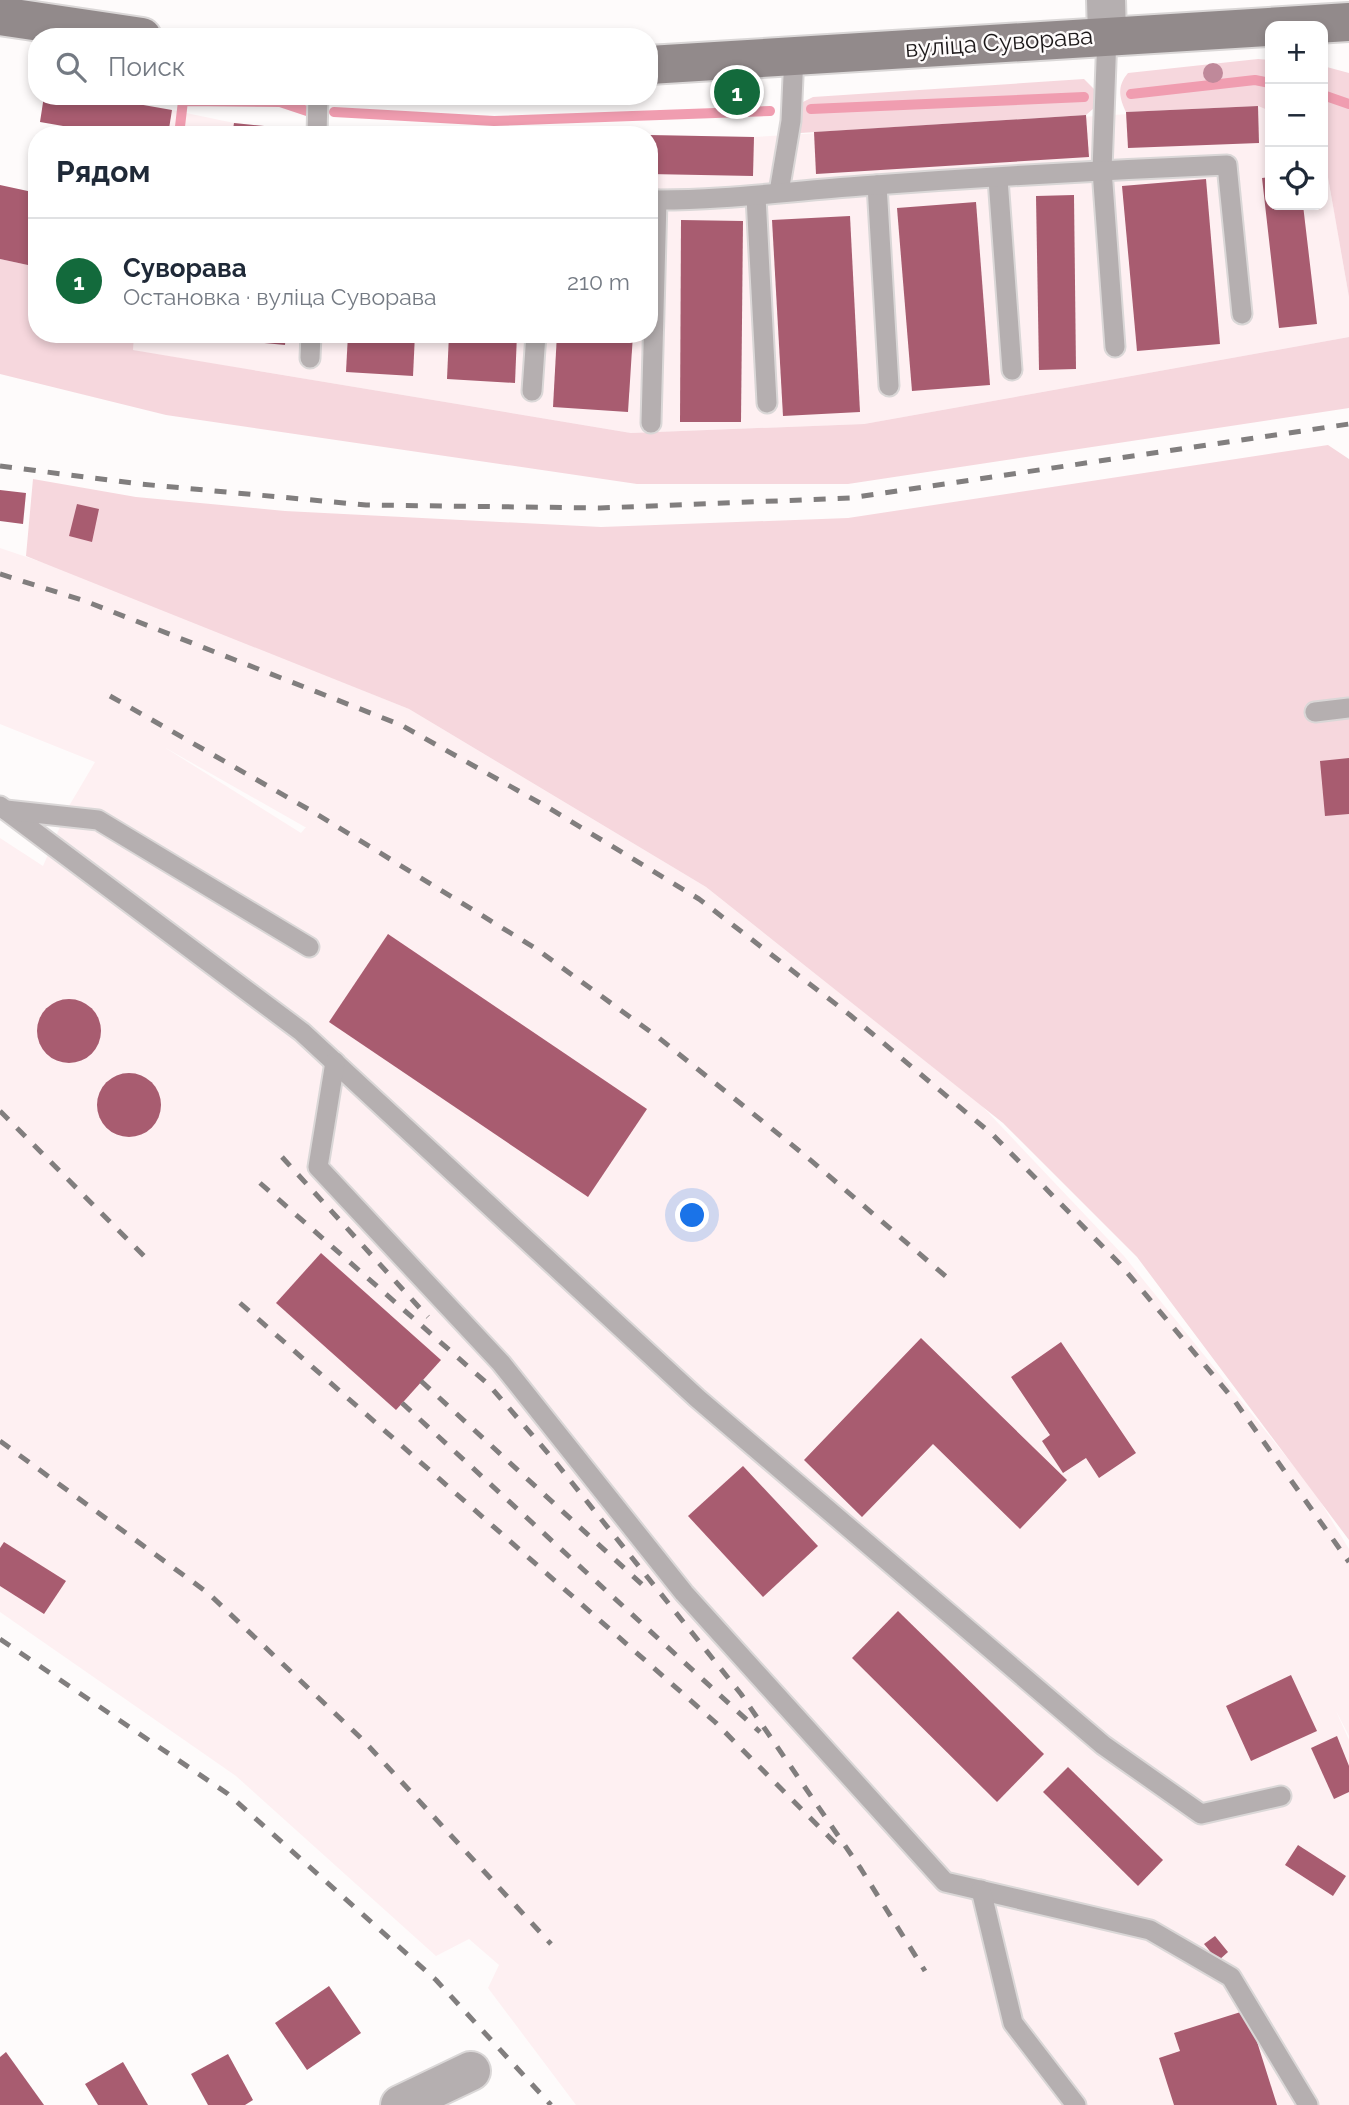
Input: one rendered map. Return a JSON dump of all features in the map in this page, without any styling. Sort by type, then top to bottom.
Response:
[{"type":"street","points":[[0,16],[81,28]]},
{"type":"street","name":"вуліца Суворава","points":[[658,64],[794,55],[1106,17],[1349,22]]},
{"type":"street","points":[[400,2105],[471,2071]]},
{"type":"lane","points":[[1106,17],[1102,170],[1115,347]]},
{"type":"lane","points":[[779,192],[791,121],[794,55]]},
{"type":"lane","points":[[317,126],[318,105]]},
{"type":"lane","points":[[658,200],[756,197],[779,192],[877,185],[1102,170],[1227,165],[1242,314]]},
{"type":"lane","points":[[998,179],[1012,370]]},
{"type":"lane","points":[[877,185],[889,386]]},
{"type":"lane","points":[[756,197],[766,403]]},
{"type":"lane","points":[[310,358],[311,343]]},
{"type":"lane","points":[[532,391],[535,343]]},
{"type":"lane","points":[[652,343],[652,423]]},
{"type":"lane","points":[[1315,712],[1349,708]]},
{"type":"lane","points":[[3,808],[98,820],[309,947]]},
{"type":"lane","points":[[3,808],[302,1032],[697,1398],[1103,1745],[1202,1814],[1281,1796]]},
{"type":"lane","points":[[335,1062],[318,1167],[501,1363],[684,1593],[945,1882],[1150,1930],[1231,1977],[1308,2105]]},
{"type":"lane","points":[[981,1890],[1013,2023],[1076,2105]]},
{"type":"shaded area","points":[[1265,60],[1265,109],[1258,106],[1126,112],[1120,92],[1128,73]]},
{"type":"shaded area","points":[[1328,67],[1349,73],[1349,297],[1328,177]]},
{"type":"shaded area","points":[[1084,79],[1094,89],[1094,108],[1086,115],[800,133],[803,102],[813,97]]},
{"type":"shaded area","points":[[1258,106],[1265,109],[1265,210],[1328,210],[1328,177],[1349,297],[1349,337],[864,424],[631,433],[132,350],[133,343],[658,343],[658,135],[754,137]]},
{"type":"shaded area","points":[[172,110],[234,123],[264,126],[169,126]]},
{"type":"shaded area","points":[[0,259],[28,265],[28,343],[133,343],[133,350],[631,433],[864,424],[1349,337],[1349,408],[848,484],[637,484],[166,415],[0,374]]},
{"type":"shaded area","points":[[1328,445],[1349,459],[1349,1540],[1137,1257],[1003,1123],[706,887],[409,709],[26,556],[33,479],[136,497],[285,511],[601,527],[848,518]]},
{"type":"shaded area","points":[[0,548],[74,573],[409,709],[706,887],[982,1106],[1124,1256],[1314,1491],[1349,1549],[1349,1736],[1336,1711],[1349,1740],[1349,2105],[576,2105],[488,1988],[499,1965],[469,1939],[436,1956],[236,1776],[0,1612],[0,838],[43,866],[69,806],[95,762],[0,724]],"holes":[[[164,747],[306,827],[301,833]]]},
{"type":"building","points":[[43,105],[143,105],[172,110],[169,126],[63,126],[40,122]]},
{"type":"building","points":[[1258,106],[1259,143],[1128,148],[1126,112]]},
{"type":"building","points":[[1086,115],[1089,157],[816,174],[814,132]]},
{"type":"building","points":[[234,123],[264,126],[234,126]]},
{"type":"building","points":[[658,135],[754,137],[753,176],[658,174]]},
{"type":"building","points":[[1262,178],[1265,178],[1265,204]]},
{"type":"building","points":[[1206,179],[1220,344],[1137,351],[1122,186]]},
{"type":"building","points":[[0,185],[28,191],[28,265],[0,259]]},
{"type":"building","points":[[1074,195],[1076,369],[1039,370],[1036,196]]},
{"type":"building","points":[[976,202],[990,385],[912,391],[897,208]]},
{"type":"building","points":[[1266,210],[1304,210],[1317,324],[1279,328]]},
{"type":"building","points":[[850,216],[860,412],[783,416],[772,220]]},
{"type":"building","points":[[681,220],[743,221],[741,422],[680,422]]},
{"type":"building","points":[[348,343],[415,343],[413,376],[346,372]]},
{"type":"building","points":[[449,343],[517,343],[515,383],[447,379]]},
{"type":"building","points":[[557,343],[632,343],[628,412],[553,407]]},
{"type":"building","points":[[0,490],[26,493],[23,524],[0,521]]},
{"type":"building","points":[[77,504],[99,509],[92,542],[69,536]]},
{"type":"building","points":[[1349,758],[1349,814],[1325,816],[1320,761]]},
{"type":"building","points":[[388,934],[647,1109],[588,1197],[329,1022]]},
{"type":"building","points":[[69,999],[92,1008],[101,1031],[92,1054],[69,1063],[46,1054],[37,1031],[46,1008]]},
{"type":"building","points":[[129,1073],[152,1082],[161,1105],[152,1128],[129,1137],[106,1128],[97,1105],[106,1082]]},
{"type":"building","points":[[321,1253],[441,1360],[396,1410],[276,1303]]},
{"type":"building","points":[[921,1338],[1067,1480],[1020,1529],[933,1444],[862,1517],[804,1460]]},
{"type":"building","points":[[1061,1342],[1136,1453],[1099,1478],[1086,1458],[1063,1473],[1042,1441],[1050,1435],[1011,1377]]},
{"type":"building","points":[[743,1466],[818,1546],[763,1597],[688,1516]]},
{"type":"building","points":[[4,1542],[66,1581],[44,1614],[0,1586],[0,1548]]},
{"type":"building","points":[[898,1611],[1044,1754],[997,1802],[852,1658]]},
{"type":"building","points":[[1291,1675],[1317,1731],[1251,1761],[1226,1706]]},
{"type":"building","points":[[1337,1736],[1349,1766],[1349,1792],[1334,1799],[1311,1748]]},
{"type":"building","points":[[1068,1767],[1163,1860],[1138,1886],[1043,1792]]},
{"type":"building","points":[[1298,1845],[1346,1876],[1333,1896],[1285,1865]]},
{"type":"building","points":[[1215,1936],[1228,1952],[1218,1961],[1204,1944]]},
{"type":"building","points":[[329,1986],[361,2033],[307,2070],[275,2023]]},
{"type":"building","points":[[1247,2010],[1277,2105],[1174,2105],[1159,2058],[1180,2051],[1174,2033]]},
{"type":"building","points":[[6,2052],[44,2105],[0,2105],[0,2057]]},
{"type":"building","points":[[228,2054],[253,2100],[245,2105],[208,2105],[191,2074]]},
{"type":"building","points":[[123,2062],[148,2105],[98,2105],[85,2084]]},
{"type":"waterway","points":[[1131,94],[1255,80],[1265,82]]},
{"type":"waterway","points":[[811,109],[1084,97]]},
{"type":"waterway","points":[[1328,97],[1349,104]]},
{"type":"waterway","points":[[180,126],[183,105]]},
{"type":"waterway","points":[[289,105],[307,111]]},
{"type":"waterway","points":[[334,112],[494,121],[770,111]]},
{"type":"railway","points":[[0,466],[140,484],[366,505],[600,508],[850,498],[1349,424]]},
{"type":"railway","points":[[0,574],[85,601],[401,725],[549,808],[699,899],[850,1015],[993,1135],[1120,1264],[1234,1400],[1349,1562]]},
{"type":"railway","points":[[110,696],[315,813],[535,948],[659,1038],[807,1157],[950,1280]]},
{"type":"railway","points":[[0,1111],[148,1260]]},
{"type":"railway","points":[[282,1157],[428,1317]]},
{"type":"railway","points":[[260,1183],[489,1385],[553,1459],[741,1694],[861,1869],[925,1971]]},
{"type":"railway","points":[[240,1303],[715,1722],[836,1844]]},
{"type":"railway","points":[[421,1381],[648,1590]]},
{"type":"railway","points":[[402,1403],[760,1732]]},
{"type":"railway","points":[[0,1441],[208,1593],[363,1740],[551,1944]]},
{"type":"railway","points":[[0,1639],[228,1794],[436,1980],[551,2105]]},
{"type":"place","name":"Суворава","points":[[737,92]]}]
